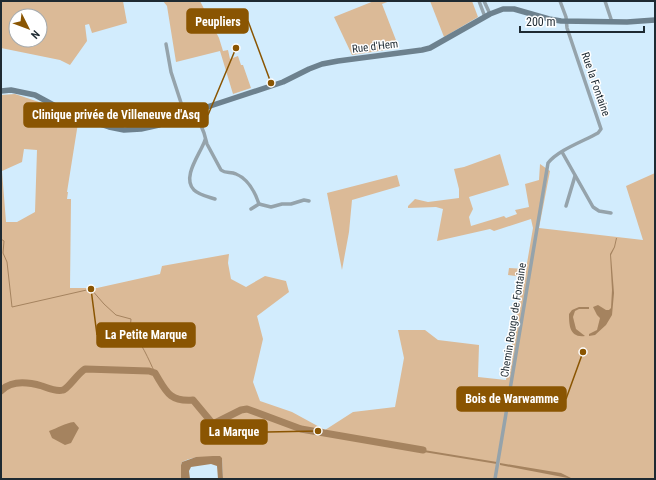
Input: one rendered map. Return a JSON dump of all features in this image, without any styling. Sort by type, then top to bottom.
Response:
[{"type":"street","points":[[479,1],[487,15]]},
{"type":"street","points":[[484,1],[487,15]]},
{"type":"street","name":"Rue la Fontaine","points":[[548,163],[562,152],[598,133],[601,129],[567,28],[560,1]]},
{"type":"street","points":[[605,1],[612,22]]},
{"type":"street","name":"Rue d'Hem","points":[[1,91],[11,90],[35,95],[78,118],[118,129],[147,128],[283,82],[322,64],[430,48],[500,9],[511,8],[549,19],[566,21],[634,22],[655,20]]},
{"type":"street","points":[[166,44],[171,72],[184,115]]},
{"type":"street","points":[[195,111],[206,139],[221,170],[235,173],[240,176],[252,188],[259,204],[266,207],[271,207],[282,204],[293,204],[304,200],[309,201]]},
{"type":"street","points":[[206,139],[192,166],[191,182],[195,190],[214,199]]},
{"type":"street","points":[[562,152],[593,207],[597,210],[611,212]]},
{"type":"street","name":"Chemin Rouge de Fontaine","points":[[496,479],[548,163]]},
{"type":"street","points":[[566,206],[575,176]]},
{"type":"street","points":[[251,209],[259,204]]},
{"type":"shaded area","points":[[1,1],[123,1],[127,23],[92,33],[89,24],[85,25],[87,41],[70,65],[60,60],[1,48]]},
{"type":"shaded area","points":[[163,1],[200,1],[219,38],[223,51],[228,50],[230,59],[238,56],[241,65],[243,65],[251,88],[233,94],[220,51],[176,62],[167,6]]},
{"type":"shaded area","points":[[374,1],[390,1],[382,4],[399,48],[352,55],[334,17]]},
{"type":"shaded area","points":[[430,1],[472,1],[478,17],[444,37]]},
{"type":"shaded area","points":[[15,94],[48,105],[47,109],[52,111],[53,109],[78,123],[67,192],[67,199],[71,199],[70,288],[97,288],[160,274],[162,266],[229,254],[228,263],[231,279],[246,287],[265,276],[286,281],[289,292],[257,316],[263,339],[253,382],[260,401],[292,412],[325,430],[353,412],[395,407],[404,358],[398,330],[425,330],[438,340],[479,345],[478,377],[506,380],[523,277],[508,275],[509,268],[526,269],[533,228],[531,219],[494,231],[490,229],[437,241],[443,209],[436,207],[408,208],[408,206],[415,199],[428,202],[459,198],[459,189],[454,169],[500,154],[509,185],[469,197],[473,209],[469,217],[471,226],[504,216],[506,218],[517,214],[515,210],[529,207],[525,184],[539,180],[540,164],[550,171],[539,228],[643,240],[626,186],[655,173],[655,479],[223,479],[222,458],[197,457],[182,462],[181,479],[1,479],[1,95]],"holes":[[[24,149],[37,150],[35,212],[17,222],[6,222],[2,171],[22,162]]]},
{"type":"shaded area","points":[[397,175],[400,186],[352,200],[349,232],[342,270],[327,193]]},
{"type":"shaded area","points":[[616,238],[615,247],[611,255],[614,293],[612,315],[606,325],[595,335],[589,336],[589,334],[597,330],[600,318],[593,307],[598,305],[606,310],[611,308],[612,290],[610,254],[614,247]]},
{"type":"shaded area","points":[[579,307],[589,307],[589,309],[579,309],[575,311],[573,317],[576,329],[585,336],[576,335],[573,333],[569,323],[569,314],[572,310]]},
{"type":"shaded area","points":[[74,422],[79,428],[71,443],[65,445],[52,438],[49,431]]},
{"type":"shaded area","points":[[300,427],[320,433],[497,462],[497,464],[314,434],[299,430]]},
{"type":"shaded area","points":[[220,456],[222,458],[223,479],[218,479],[217,466],[211,464],[191,467],[189,471],[190,479],[181,479],[182,462],[196,457]]},
{"type":"shaded area","points":[[500,463],[561,473],[573,479],[500,465]]},
{"type":"waterway","points":[[1,239],[4,241],[3,253],[7,262],[12,307],[91,289],[116,315],[131,319],[130,330],[141,345],[155,373]]},
{"type":"waterway","points":[[1,391],[5,387],[20,383],[37,385],[55,390],[63,390],[85,369],[149,371],[155,373],[166,390],[173,397],[178,399],[193,400],[213,424],[241,410],[247,409],[301,429],[423,450]]},
{"type":"place","name":"Clinique privée de Villeneuve d'Asq","points":[[236,48]]},
{"type":"place","name":"Peupliers","points":[[271,83]]},
{"type":"place","name":"La Petite Marque","points":[[91,289]]},
{"type":"place","name":"Bois de Warwamme","points":[[583,352]]},
{"type":"place","name":"La Marque","points":[[318,431]]}]
